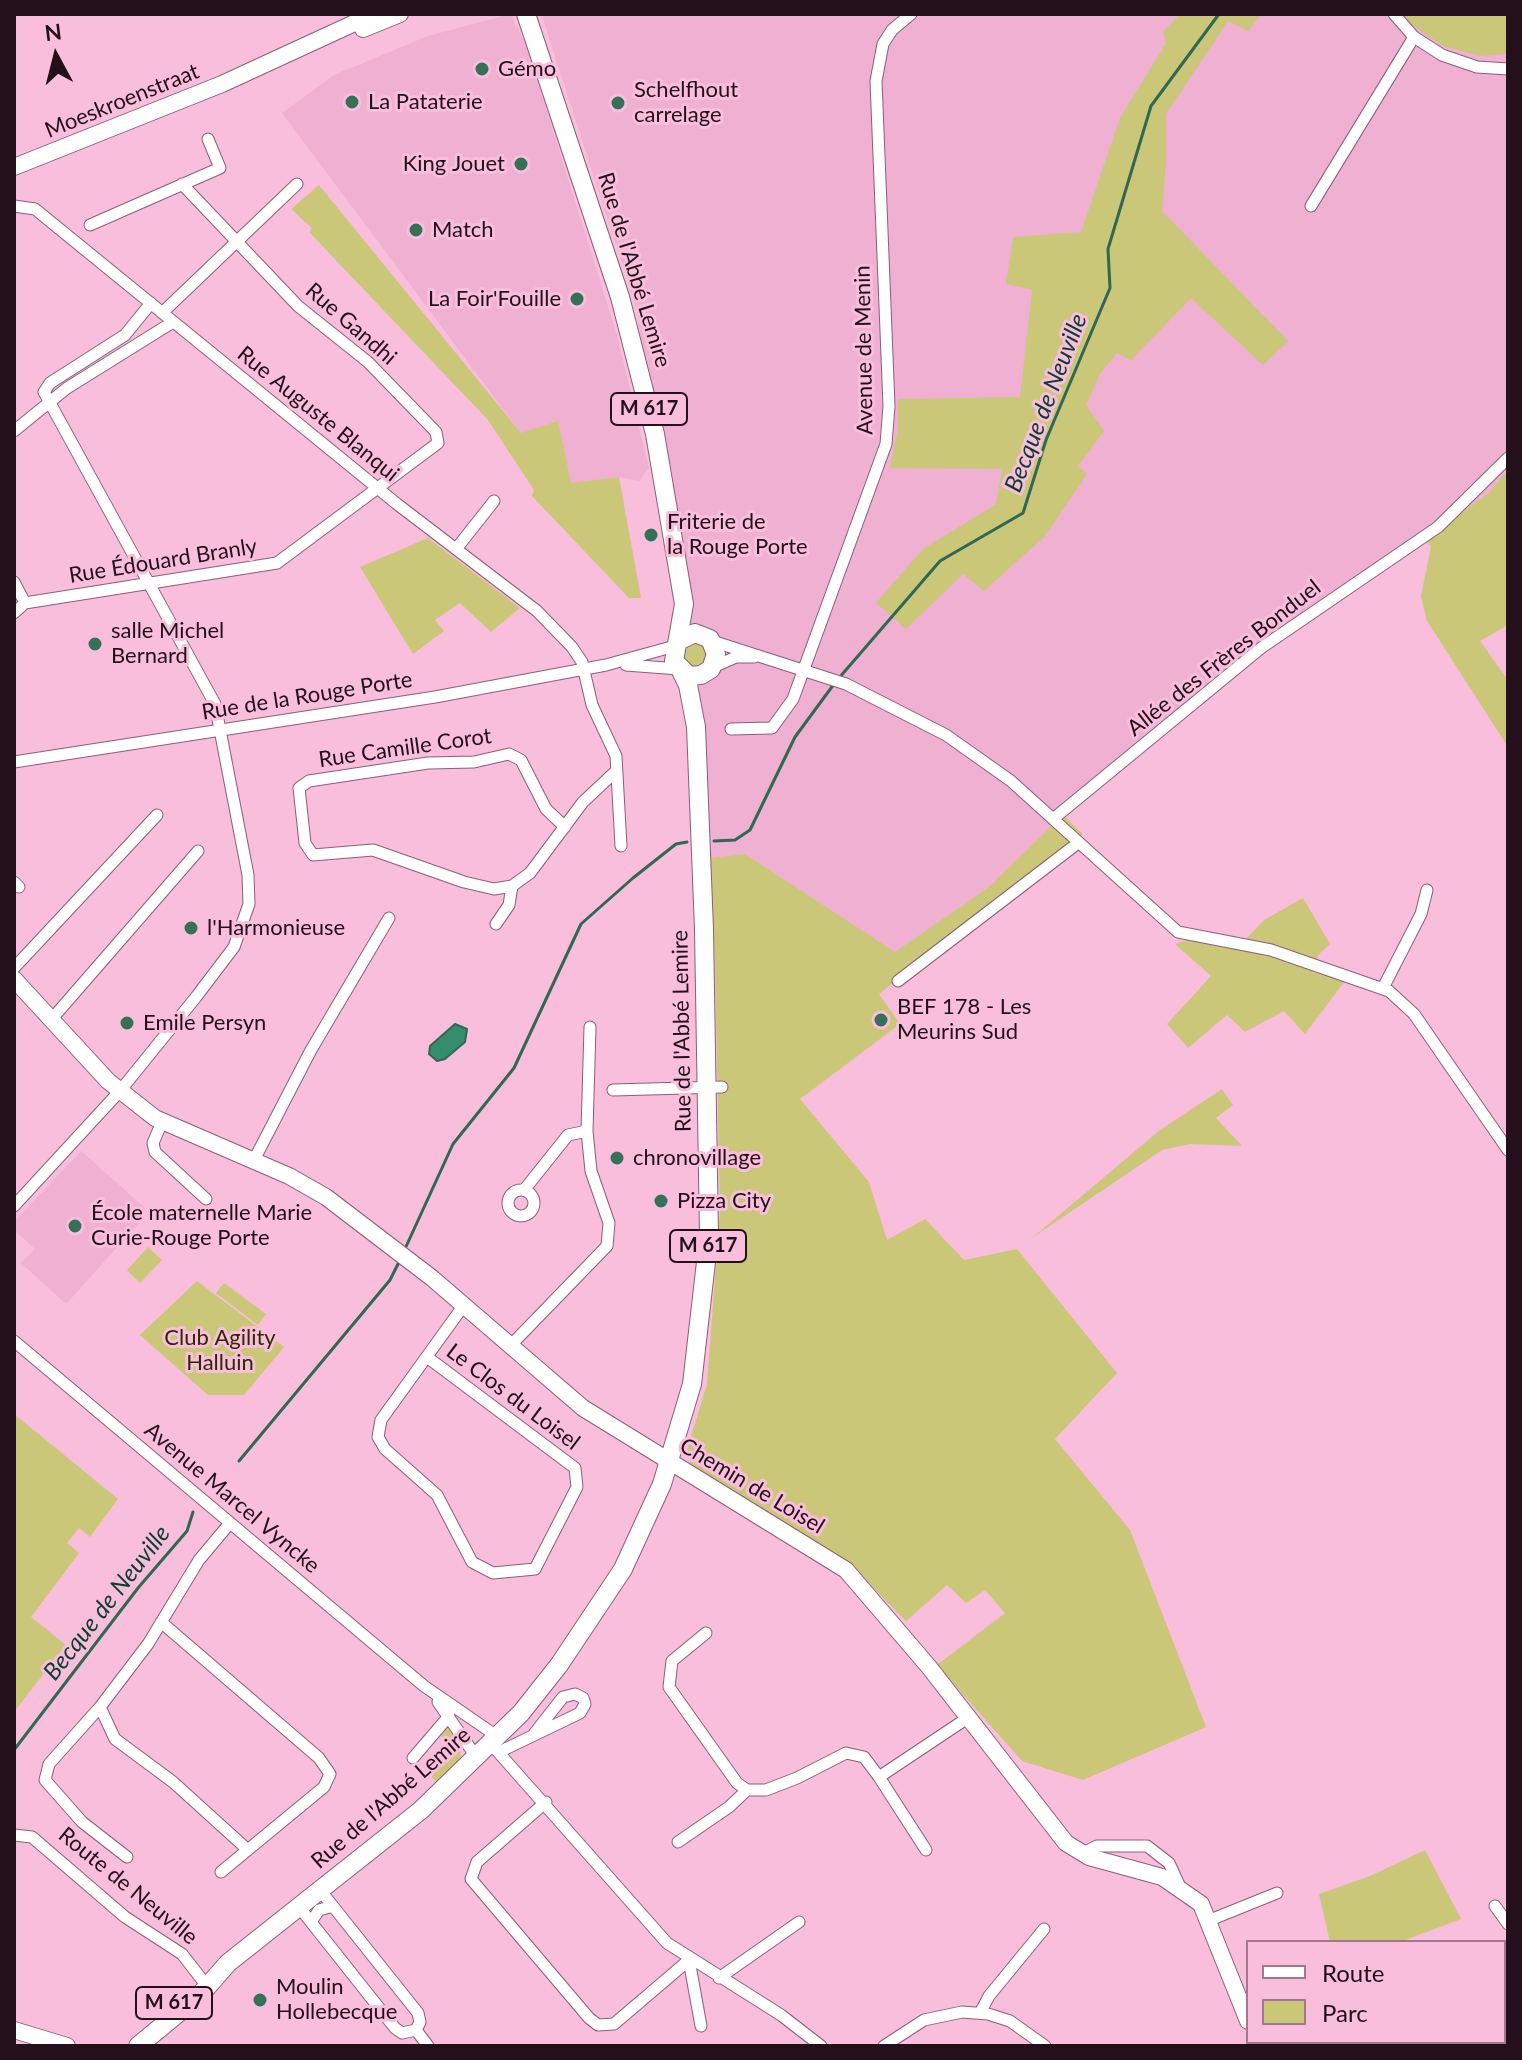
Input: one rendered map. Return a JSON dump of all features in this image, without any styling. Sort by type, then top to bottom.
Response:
[{"type":"main road","name":"Rue de l'Abbé Lemire","points":[[123,2046],[228,1963],[305,1914],[320,1890],[421,1810],[496,1744],[559,1665],[594,1611],[666,1459],[684,1383],[697,1288],[709,1087],[695,930],[700,858],[696,727],[688,685],[673,658],[683,598],[655,434],[620,297],[526,14]]},
{"type":"main road","name":"Rue de l'Abbé Lemire","points":[[539,14],[628,291],[665,433],[694,612],[716,654],[696,727]]},
{"type":"main road","points":[[676,643],[689,634],[708,638]]},
{"type":"main road","points":[[680,670],[695,676],[710,670]]},
{"type":"main road","name":"Rue de l'Abbé Lemire","points":[[138,2046],[150,2040],[205,1983]]},
{"type":"street","name":"Moeskroenstraat","points":[[14,167],[200,93],[374,14]]},
{"type":"street","name":"Moeskroenstraat","points":[[358,22],[400,14]]},
{"type":"street","name":"Avenue de Menin","points":[[731,729],[772,728],[779,722],[804,670],[888,435],[876,81],[883,44],[898,23],[911,14]]},
{"type":"street","points":[[1394,14],[1414,37],[1459,63],[1508,69]]},
{"type":"street","points":[[1311,206],[1414,37]]},
{"type":"street","points":[[90,225],[220,168],[208,139]]},
{"type":"street","name":"Rue Gandhi","points":[[182,184],[298,306],[368,362],[438,435],[435,446],[380,489]]},
{"type":"street","points":[[162,313],[297,184]]},
{"type":"street","name":"Rue Auguste Blanqui","points":[[15,205],[35,209],[380,489],[542,615],[577,652],[590,700],[614,750],[621,846]]},
{"type":"street","points":[[14,1206],[120,1091],[230,954],[244,926],[249,882],[222,729],[211,697],[44,392],[46,385],[125,335],[151,303]]},
{"type":"street","points":[[14,431],[48,401],[173,322]]},
{"type":"street","name":"Allée des Frères Bonduel","points":[[1053,819],[1261,648],[1429,534],[1462,506],[1508,458]]},
{"type":"street","name":"Rue Édouard Branly","points":[[25,603],[277,563],[380,489]]},
{"type":"street","points":[[456,549],[494,501]]},
{"type":"street","points":[[14,582],[25,603],[14,613]]},
{"type":"street","points":[[708,638],[846,684],[896,707],[966,748],[1011,781],[1178,932],[1271,950],[1383,988],[1414,1014],[1508,1150]]},
{"type":"street","name":"Rue de la Rouge Porte","points":[[14,762],[435,697],[606,665],[676,643]]},
{"type":"street","points":[[710,670],[736,657],[768,658]]},
{"type":"street","name":"Rue de la Rouge Porte","points":[[606,665],[651,665],[680,670]]},
{"type":"street","name":"Rue Camille Corot","points":[[512,886],[494,889],[464,882],[373,850],[313,855],[305,843],[299,788],[309,781],[428,763],[474,762],[509,754],[521,760],[546,809],[565,827]]},
{"type":"street","points":[[496,924],[509,905],[512,886],[530,873],[587,797],[615,772]]},
{"type":"street","points":[[14,968],[157,815]]},
{"type":"street","points":[[898,981],[1078,843]]},
{"type":"street","points":[[51,1020],[198,851]]},
{"type":"street","points":[[1383,988],[1421,914],[1427,890]]},
{"type":"street","points":[[254,1160],[311,1050],[389,918]]},
{"type":"street","name":"Chemin de Loisel","points":[[14,979],[120,1091],[162,1122],[254,1160],[326,1197],[414,1263],[572,1400],[846,1570],[969,1717],[1061,1839],[1081,1854],[1162,1877],[1201,1904],[1246,2016]]},
{"type":"street","points":[[510,1346],[607,1246],[609,1223],[591,1171],[587,1131],[590,1027]]},
{"type":"street","points":[[613,1090],[709,1087]]},
{"type":"street","points":[[162,1122],[153,1143],[155,1152],[206,1199]]},
{"type":"street","points":[[524,1190],[568,1135],[587,1131]]},
{"type":"street","points":[[14,1183],[25,1194]]},
{"type":"street","name":"Le Clos du Loisel","points":[[427,1357],[575,1468],[577,1487],[535,1569],[499,1574],[472,1562],[437,1495],[379,1441],[377,1428],[381,1420],[464,1305]]},
{"type":"street","name":"Avenue Marcel Vyncke","points":[[14,1341],[496,1744],[667,1943],[689,1960],[781,2015],[821,2046]]},
{"type":"street","points":[[127,1857],[82,1822],[45,1780],[49,1764],[100,1707],[161,1622],[199,1560],[230,1523]]},
{"type":"street","points":[[161,1622],[328,1769],[328,1784],[221,1872]]},
{"type":"street","points":[[706,1633],[672,1661],[669,1687],[737,1783],[747,1790],[759,1791],[786,1782],[846,1753],[864,1757],[926,1850]]},
{"type":"street","name":"Avenue Marcel Vyncke","points":[[424,1686],[477,1758]]},
{"type":"street","points":[[100,1707],[115,1739],[173,1782],[248,1850]]},
{"type":"street","points":[[413,1758],[449,1716]]},
{"type":"street","points":[[879,1777],[969,1717]]},
{"type":"street","points":[[496,1744],[534,1734]]},
{"type":"street","points":[[678,1842],[747,1790]]},
{"type":"street","points":[[546,1802],[477,1862],[471,1879],[589,2018],[598,2025],[614,2024],[689,1960]]},
{"type":"street","name":"Route de Neuville","points":[[14,1835],[32,1837],[125,1917],[182,1954],[205,1983]]},
{"type":"street","points":[[1081,1854],[1097,1846],[1147,1846],[1169,1863],[1180,1887]]},
{"type":"street","points":[[320,1890],[416,2009],[420,2022],[416,2030]]},
{"type":"street","points":[[1210,1920],[1277,1893]]},
{"type":"street","points":[[333,1906],[305,1914],[395,2028],[402,2033],[416,2030]]},
{"type":"street","points":[[1495,1906],[1508,1924]]},
{"type":"street","points":[[719,1978],[799,1922]]},
{"type":"street","points":[[980,2013],[989,1996],[1044,1929]]},
{"type":"street","points":[[689,1960],[701,2026]]},
{"type":"street","points":[[884,2046],[908,2028],[932,2017],[980,2013],[1018,2025],[1045,2046]]},
{"type":"street","points":[[14,2030],[60,2044]]},
{"type":"street","points":[[416,2030],[428,2046]]},
{"type":"shaded area","points":[[511,14],[527,48],[617,335],[649,468],[639,481],[619,477],[571,484],[521,433],[282,113],[334,75],[428,36]]},
{"type":"shaded area","points":[[544,14],[1508,14],[1508,470],[1488,493],[1425,541],[1262,653],[1050,827],[989,887],[895,953],[745,854],[708,858],[695,658],[635,304],[543,19]]},
{"type":"shaded area","points":[[455,1024],[467,1029],[465,1042],[445,1059],[437,1061],[429,1054],[430,1046]]},
{"type":"shaded area","name":"École maternelle Marie Curie-Rouge Porte","points":[[81,1151],[145,1208],[135,1218],[139,1223],[66,1304],[21,1263],[35,1249],[14,1230],[14,1222]]},
{"type":"green space","points":[[1180,14],[1261,14],[1248,31],[1228,21],[1166,114],[1162,211],[1288,341],[1263,365],[1191,298],[1131,360],[1117,353],[1101,372],[1086,405],[1104,431],[1078,466],[1087,474],[1045,536],[984,591],[963,574],[906,629],[876,603],[923,549],[996,504],[1002,469],[890,468],[898,429],[898,399],[1020,397],[1032,290],[1006,284],[1013,237],[1081,232],[1120,118],[1166,43],[1163,32]]},
{"type":"green space","points":[[1404,14],[1508,14],[1508,54],[1480,56],[1443,46],[1411,24]]},
{"type":"green space","points":[[319,185],[521,433],[558,421],[571,483],[619,477],[641,598],[629,598],[532,496],[534,490],[488,420],[309,232],[312,228],[291,209]]},
{"type":"green space","points":[[1508,470],[1508,625],[1480,641],[1508,680],[1508,747],[1427,621],[1421,596],[1431,546],[1425,541],[1488,493]]},
{"type":"green space","points":[[428,538],[520,608],[491,632],[460,603],[435,620],[444,631],[413,654],[360,567]]},
{"type":"green space","points":[[695,643],[704,646],[707,655],[704,664],[695,667],[686,664],[683,655],[686,646]]},
{"type":"green space","points":[[1065,817],[1083,834],[879,994],[900,1024],[800,1099],[869,1182],[887,1240],[925,1219],[964,1260],[1017,1249],[1117,1373],[1055,1439],[1130,1530],[1206,1727],[1083,1780],[1022,1761],[937,1665],[1005,1613],[985,1590],[966,1603],[947,1585],[906,1621],[851,1565],[691,1468],[687,1450],[707,1384],[720,1211],[715,962],[708,858],[745,854],[895,952],[989,887],[1050,827]]},
{"type":"green space","points":[[1303,898],[1330,944],[1319,954],[1312,972],[1345,981],[1305,1034],[1284,1011],[1245,1032],[1227,1015],[1188,1048],[1167,1024],[1211,976],[1175,944],[1189,939],[1239,946],[1264,920]]},
{"type":"green space","points":[[1222,1089],[1233,1105],[1216,1118],[1242,1146],[1190,1144],[1162,1150],[1032,1238],[1160,1130]]},
{"type":"green space","points":[[148,1247],[162,1260],[140,1283],[127,1270]]},
{"type":"green space","name":"Club Agility Halluin","points":[[197,1281],[284,1347],[244,1395],[208,1395],[140,1335]]},
{"type":"green space","points":[[224,1283],[266,1314],[258,1325],[216,1293]]},
{"type":"green space","points":[[14,1414],[118,1499],[90,1537],[79,1528],[67,1543],[79,1553],[31,1617],[66,1645],[14,1712]]},
{"type":"green space","points":[[448,1726],[460,1746],[461,1758],[437,1782],[432,1778],[432,1759],[447,1741],[441,1735]]},
{"type":"green space","points":[[1425,1850],[1461,1919],[1405,1940],[1330,1940],[1319,1894],[1370,1876]]},
{"type":"green space","points":[[1270,2044],[1340,2044],[1334,2046]]},
{"type":"waterway","name":"Becque de Neuville","points":[[839,678],[940,561],[1023,513],[1046,440],[1110,288],[1108,249],[1151,106],[1219,14]]},
{"type":"waterway","name":"Becque de Neuville","points":[[714,841],[735,840],[750,830],[795,737],[834,684]]},
{"type":"waterway","name":"Becque de Neuville","points":[[404,1251],[453,1144],[514,1068],[581,924],[676,844],[687,842]]},
{"type":"waterway","name":"Becque de Neuville","points":[[239,1461],[390,1280],[399,1262]]},
{"type":"waterway","name":"Becque de Neuville","points":[[14,1750],[138,1588],[187,1531],[193,1512]]},
{"type":"place","name":"Gémo","points":[[482,69]]},
{"type":"place","name":"La Pataterie","points":[[352,102]]},
{"type":"place","name":"Schelfhout carrelage","points":[[618,103]]},
{"type":"place","name":"King Jouet","points":[[521,164]]},
{"type":"place","name":"Match","points":[[416,230]]},
{"type":"place","name":"La Foir'Fouille","points":[[577,299]]},
{"type":"place","name":"Friterie de la Rouge Porte","points":[[651,535]]},
{"type":"place","name":"salle Michel Bernard","points":[[95,644]]},
{"type":"place","name":"l'Harmonieuse","points":[[191,928]]},
{"type":"place","name":"BEF 178 - Les Meurins Sud","points":[[881,1020]]},
{"type":"place","name":"Emile Persyn","points":[[127,1023]]},
{"type":"place","name":"chronovillage","points":[[617,1158]]},
{"type":"place","name":"Pizza City","points":[[661,1201]]},
{"type":"place","name":"École maternelle Marie Curie-Rouge Porte","points":[[75,1226]]},
{"type":"place","name":"Moulin Hollebecque","points":[[260,2000]]}]
